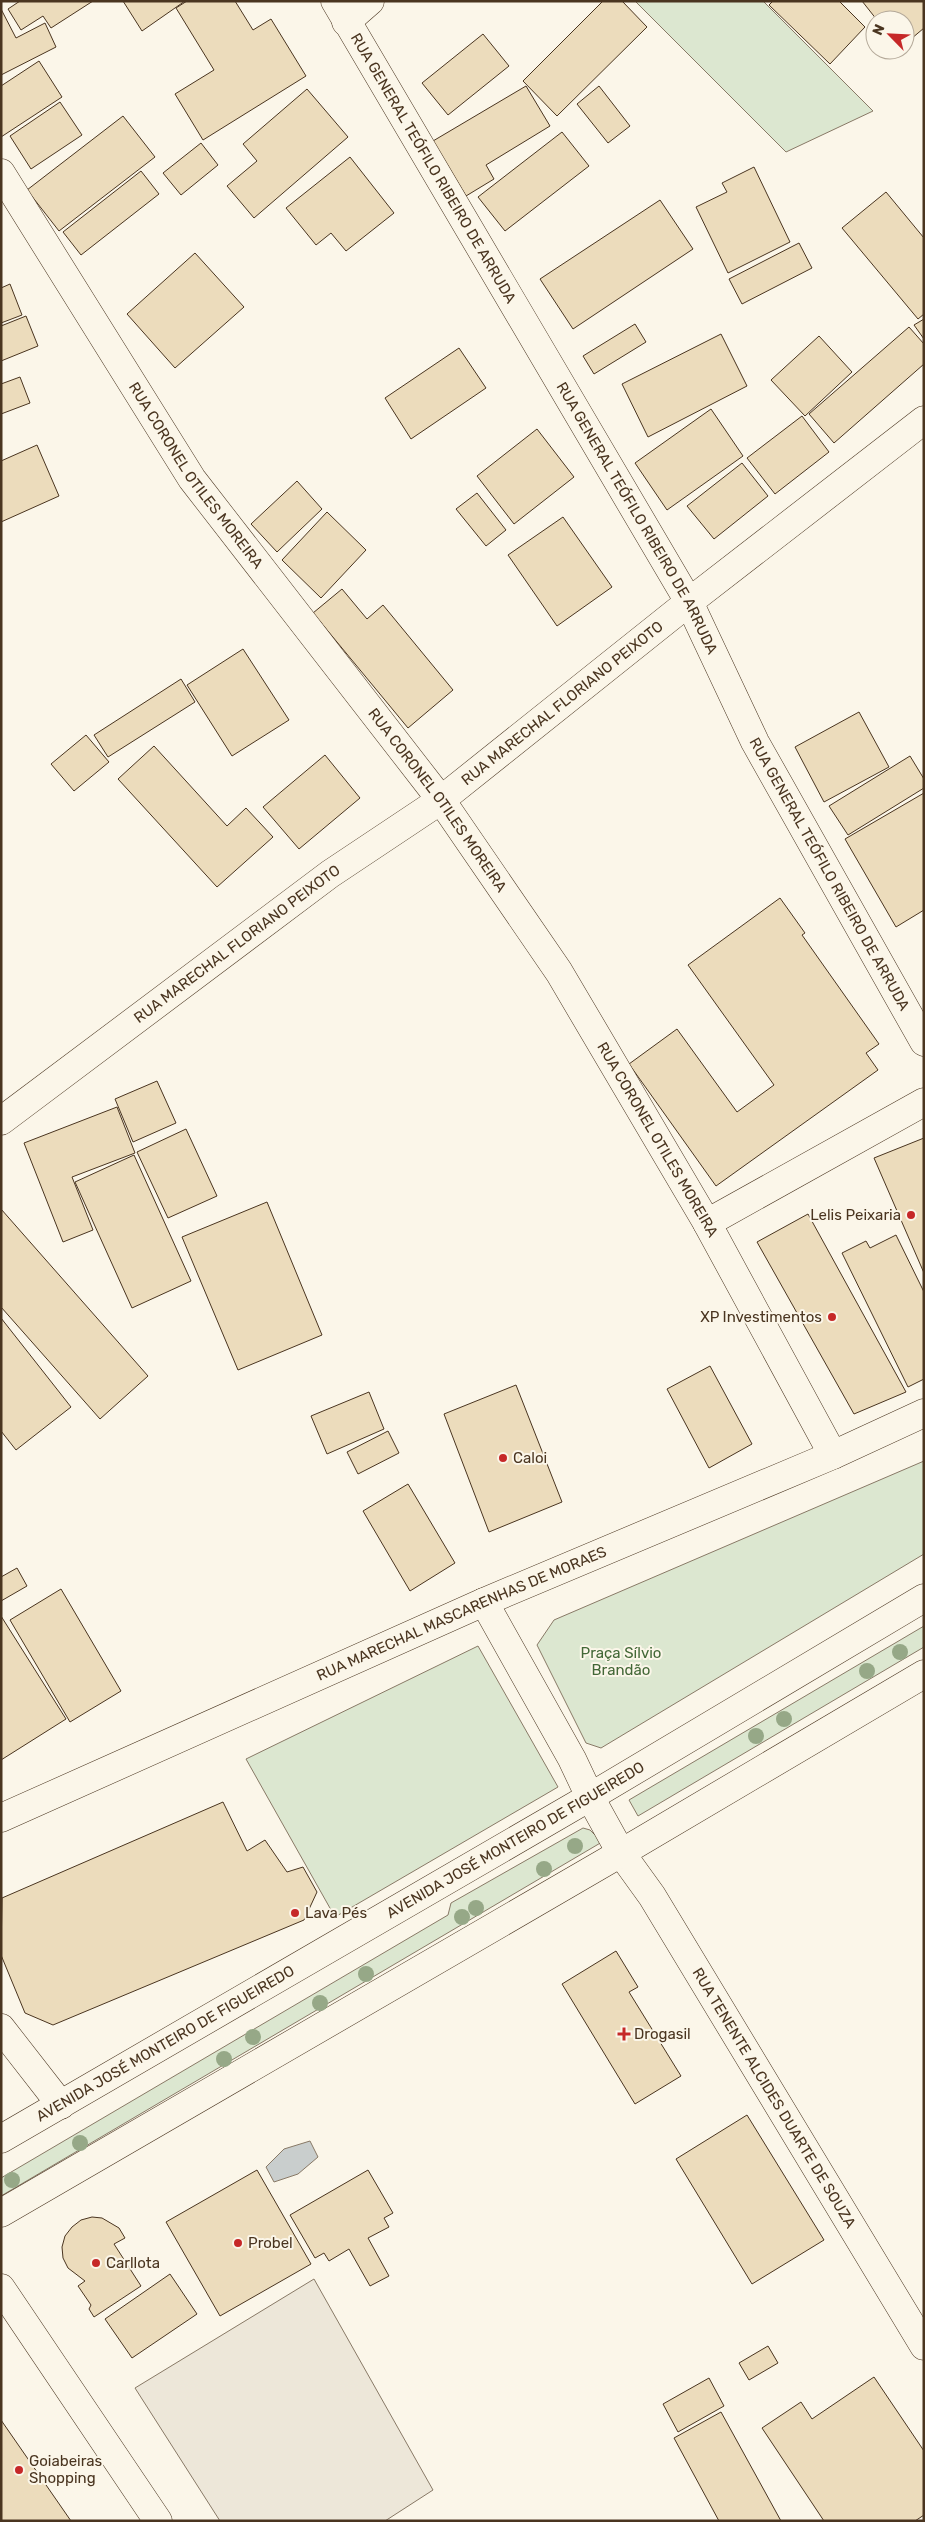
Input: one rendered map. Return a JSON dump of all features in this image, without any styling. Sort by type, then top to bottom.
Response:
[{"type":"street","points":[[341,12],[370,1]]},
{"type":"street","name":"RUA GENERAL TEÓFILO RIBEIRO DE ARRUDA","points":[[341,12],[688,602],[755,742],[924,1042]]},
{"type":"street","name":"RUA CORONEL OTILES MOREIRA","points":[[1,174],[192,480],[441,800],[559,972],[707,1223],[832,1455]]},
{"type":"street","name":"RUA MARECHAL FLORIANO PEIXOTO","points":[[1,1121],[330,874],[441,800],[688,602],[924,420]]},
{"type":"street","points":[[707,1223],[924,1102]]},
{"type":"street","name":"RUA MARECHAL MASCARENHAS DE MORAES","points":[[1,1818],[484,1602],[832,1455],[924,1414]]},
{"type":"street","name":"AVENIDA JOSÉ MONTEIRO DE FIGUEIREDO","points":[[1,2139],[590,1797],[924,1598]]},
{"type":"street","name":"RUA TENENTE ALCIDES DUARTE DE SOUZA","points":[[484,1602],[572,1759],[590,1797],[621,1853],[652,1896],[924,2346]]},
{"type":"street","points":[[1,2213],[621,1853],[924,1674]]},
{"type":"street","points":[[1,2028],[61,2105]]},
{"type":"street","points":[[1,2288],[158,2521]]},
{"type":"green space","points":[[635,1],[763,1],[873,111],[786,152]]},
{"type":"green space","name":"Praça Sílvio Brandão","points":[[924,1461],[924,1554],[601,1748],[586,1743],[537,1645],[554,1620]]},
{"type":"green space","points":[[924,1626],[924,1647],[638,1816],[629,1800]]},
{"type":"green space","points":[[478,1646],[558,1787],[335,1917],[246,1759]]},
{"type":"green space","points":[[583,1828],[590,1830],[602,1842],[1,2196],[1,2178],[448,1915],[451,1903]]},
{"type":"shaded area","points":[[310,2141],[318,2157],[298,2174],[274,2182],[266,2167],[284,2149]]},
{"type":"shaded area","points":[[314,2279],[433,2490],[385,2521],[220,2521],[135,2388]]},
{"type":"building","points":[[20,1],[93,1],[51,28],[43,16],[21,30],[8,9]]},
{"type":"building","points":[[123,1],[185,1],[142,31]]},
{"type":"building","points":[[187,1],[235,1],[253,30],[271,19],[306,76],[203,140],[175,94],[214,70],[176,8]]},
{"type":"building","points":[[603,1],[622,1],[647,27],[557,116],[523,81]]},
{"type":"building","points":[[773,1],[839,1],[865,27],[830,64],[769,5]]},
{"type":"building","points":[[862,1],[924,1],[924,28],[915,36],[915,10],[869,10]]},
{"type":"building","points":[[1,9],[16,38],[45,23],[56,47],[1,75]]},
{"type":"building","points":[[483,34],[509,66],[448,115],[422,83]]},
{"type":"building","points":[[39,61],[62,97],[1,137],[1,86]]},
{"type":"building","points":[[526,86],[550,126],[486,165],[494,179],[466,196],[433,141]]},
{"type":"building","points":[[599,86],[630,126],[608,143],[577,104]]},
{"type":"building","points":[[307,89],[348,137],[254,218],[227,186],[257,161],[243,144]]},
{"type":"building","points":[[60,102],[82,135],[31,169],[10,136]]},
{"type":"building","points":[[123,116],[155,157],[59,231],[27,190]]},
{"type":"building","points":[[562,132],[589,166],[505,231],[478,197]]},
{"type":"building","points":[[201,143],[218,165],[181,195],[163,173]]},
{"type":"building","points":[[350,157],[394,213],[346,251],[331,233],[316,245],[286,208]]},
{"type":"building","points":[[754,167],[790,242],[728,273],[696,207],[727,192],[722,183]]},
{"type":"building","points":[[141,171],[159,194],[81,255],[63,232]]},
{"type":"building","points":[[886,192],[924,238],[924,314],[918,319],[842,228]]},
{"type":"building","points":[[660,200],[693,249],[573,329],[540,279]]},
{"type":"building","points":[[799,243],[812,268],[742,304],[729,279]]},
{"type":"building","points":[[195,253],[244,307],[175,368],[127,314]]},
{"type":"building","points":[[10,284],[22,315],[1,323],[1,288]]},
{"type":"building","points":[[26,316],[38,346],[1,361],[1,326]]},
{"type":"building","points":[[924,319],[924,339],[914,325]]},
{"type":"building","points":[[635,324],[646,342],[594,374],[583,356]]},
{"type":"building","points":[[909,327],[924,344],[924,364],[834,443],[809,414]]},
{"type":"building","points":[[721,334],[747,386],[648,437],[622,384]]},
{"type":"building","points":[[819,336],[852,372],[805,416],[771,380]]},
{"type":"building","points":[[459,348],[486,388],[411,439],[385,398]]},
{"type":"building","points":[[20,377],[30,403],[1,414],[1,384]]},
{"type":"building","points":[[711,409],[743,456],[667,510],[635,463]]},
{"type":"building","points":[[802,416],[829,452],[775,494],[747,458]]},
{"type":"building","points":[[537,429],[574,477],[514,524],[477,476]]},
{"type":"building","points":[[37,445],[59,496],[1,522],[1,461]]},
{"type":"building","points":[[742,463],[768,496],[714,539],[687,506]]},
{"type":"building","points":[[297,481],[322,509],[277,552],[251,524]]},
{"type":"building","points":[[477,493],[506,530],[486,546],[456,509]]},
{"type":"building","points":[[327,512],[366,550],[321,598],[282,560]]},
{"type":"building","points":[[563,517],[612,587],[557,626],[508,555]]},
{"type":"building","points":[[342,589],[367,619],[383,605],[453,690],[408,728],[313,613]]},
{"type":"building","points":[[243,649],[289,720],[232,756],[187,685]]},
{"type":"building","points":[[181,679],[195,702],[108,757],[94,735]]},
{"type":"building","points":[[859,712],[889,767],[824,802],[795,747]]},
{"type":"building","points":[[86,735],[109,762],[74,791],[51,764]]},
{"type":"building","points":[[154,746],[227,826],[246,808],[273,837],[217,887],[118,779]]},
{"type":"building","points":[[325,755],[360,798],[299,849],[263,807]]},
{"type":"building","points":[[910,756],[924,779],[924,788],[848,835],[829,806]]},
{"type":"building","points":[[924,793],[924,910],[896,927],[845,839]]},
{"type":"building","points":[[780,898],[805,933],[802,935],[879,1044],[866,1053],[878,1070],[716,1186],[629,1064],[677,1029],[737,1112],[774,1085],[688,965]]},
{"type":"building","points":[[157,1081],[176,1123],[133,1142],[115,1099]]},
{"type":"building","points":[[117,1107],[135,1153],[72,1177],[93,1230],[63,1242],[24,1143]]},
{"type":"building","points":[[186,1129],[217,1196],[168,1218],[137,1152]]},
{"type":"building","name":"Lelis Peixaria","points":[[924,1138],[924,1273],[874,1158]]},
{"type":"building","points":[[134,1155],[191,1281],[132,1308],[75,1182]]},
{"type":"building","points":[[267,1202],[322,1335],[238,1370],[182,1237]]},
{"type":"building","points":[[1,1209],[148,1376],[100,1419],[1,1307]]},
{"type":"building","name":"XP Investimentos","points":[[808,1214],[906,1392],[854,1414],[757,1242]]},
{"type":"building","points":[[896,1235],[924,1292],[924,1379],[908,1387],[842,1253],[866,1241],[870,1248]]},
{"type":"building","points":[[1,1318],[71,1407],[16,1450],[1,1431]]},
{"type":"building","points":[[710,1366],[752,1444],[709,1468],[667,1389]]},
{"type":"building","name":"Caloi","points":[[516,1385],[562,1502],[489,1532],[444,1414]]},
{"type":"building","points":[[369,1392],[384,1429],[327,1454],[311,1416]]},
{"type":"building","points":[[388,1431],[399,1453],[358,1474],[347,1452]]},
{"type":"building","points":[[408,1484],[455,1563],[410,1591],[363,1511]]},
{"type":"building","points":[[17,1568],[27,1586],[1,1601],[1,1577]]},
{"type":"building","points":[[61,1589],[121,1691],[70,1722],[10,1620]]},
{"type":"building","points":[[1,1616],[66,1719],[1,1760]]},
{"type":"building","points":[[223,1802],[247,1851],[265,1840],[287,1872],[303,1867],[317,1892],[304,1920],[53,2025],[25,2013],[1,1955],[2,1898]]},
{"type":"building","name":"Drogasil","points":[[616,1951],[638,1987],[629,1992],[681,2076],[635,2104],[562,1984]]},
{"type":"building","points":[[747,2115],[824,2240],[752,2284],[676,2159]]},
{"type":"building","name":"Probel","points":[[257,2170],[311,2264],[220,2316],[166,2222]]},
{"type":"building","points":[[368,2170],[393,2213],[384,2218],[389,2227],[368,2238],[389,2276],[370,2286],[349,2249],[329,2261],[324,2253],[315,2258],[290,2215]]},
{"type":"building","name":"Carllota","points":[[92,2217],[102,2218],[119,2228],[125,2238],[114,2244],[141,2286],[94,2317],[89,2309],[91,2305],[78,2286],[85,2281],[68,2268],[63,2258],[62,2247],[65,2236],[72,2227],[81,2220]]},
{"type":"building","points":[[170,2274],[197,2314],[132,2358],[105,2319]]},
{"type":"building","points":[[768,2346],[778,2363],[749,2380],[739,2363]]},
{"type":"building","points":[[874,2377],[924,2451],[924,2515],[915,2521],[824,2521],[762,2428],[801,2402],[812,2419]]},
{"type":"building","points":[[709,2378],[724,2406],[678,2432],[663,2404]]},
{"type":"building","points":[[721,2412],[781,2521],[719,2521],[674,2438]]},
{"type":"building","name":"Goiabeiras Shopping","points":[[1,2420],[71,2521],[1,2521]]},
{"type":"place","name":"Lelis Peixaria","points":[[911,1215]]},
{"type":"place","name":"XP Investimentos","points":[[832,1317]]},
{"type":"place","name":"Caloi","points":[[503,1458]]},
{"type":"place","name":"Lava Pés","points":[[295,1913]]},
{"type":"place","name":"Drogasil","points":[[624,2034]]},
{"type":"place","name":"Probel","points":[[238,2243]]},
{"type":"place","name":"Carllota","points":[[96,2263]]},
{"type":"place","name":"Goiabeiras Shopping","points":[[19,2470]]}]
